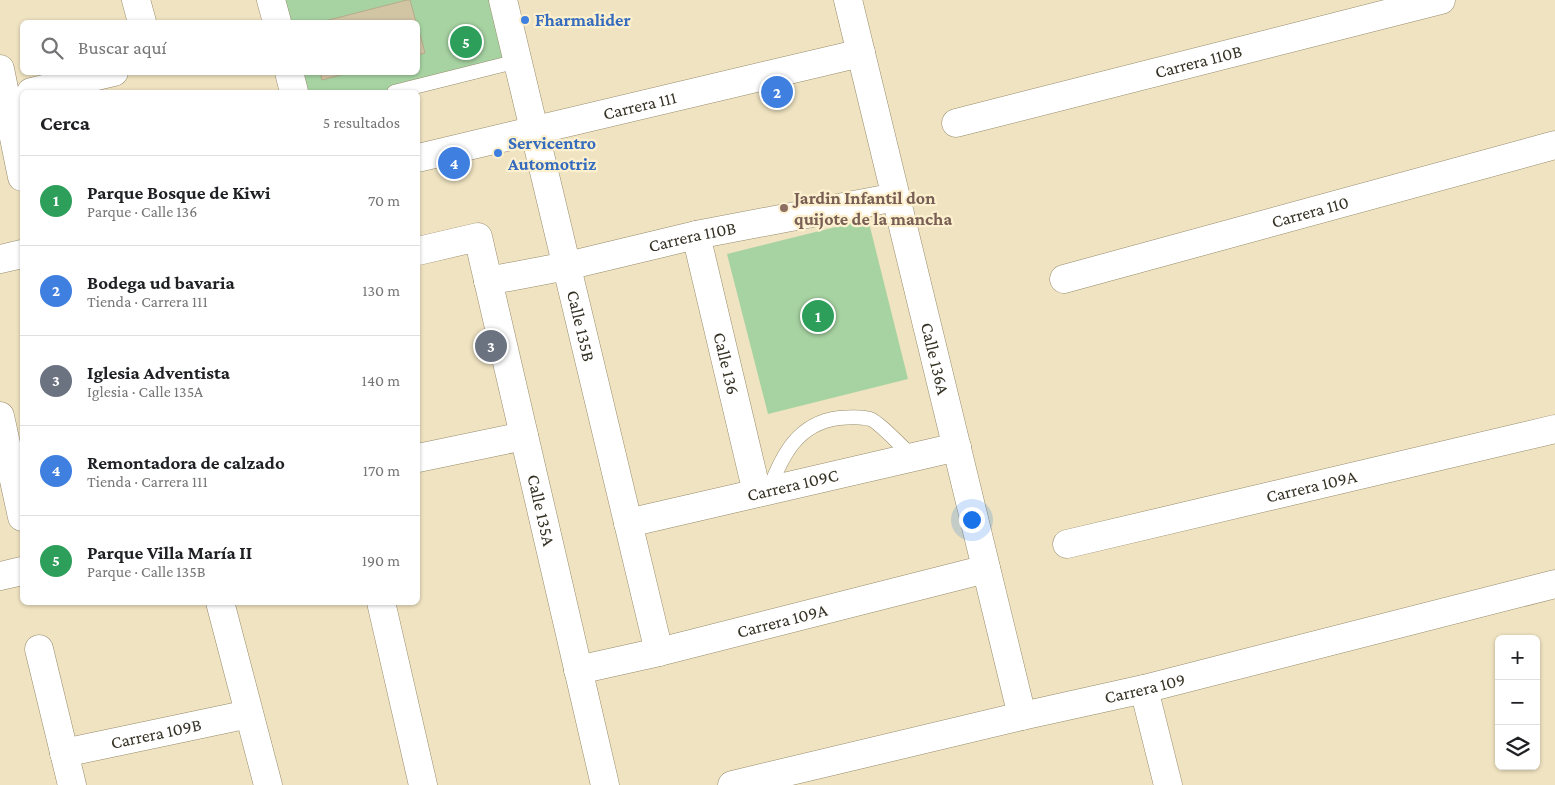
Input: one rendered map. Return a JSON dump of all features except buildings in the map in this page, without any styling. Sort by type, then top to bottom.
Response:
[{"type":"street","points":[[136,0],[141,20]]},
{"type":"street","points":[[271,0],[276,20]]},
{"type":"street","name":"Calle 135B","points":[[503,0],[659,652]]},
{"type":"street","name":"Calle 136A","points":[[848,0],[1022,716]]},
{"type":"street","name":"Carrera 110B","points":[[956,123],[1441,0]]},
{"type":"street","name":"Carrera 111","points":[[420,158],[861,53]]},
{"type":"street","points":[[0,69],[20,95]]},
{"type":"street","points":[[40,90],[102,75]]},
{"type":"street","points":[[290,75],[294,90]]},
{"type":"street","name":"Carrera 110","points":[[1064,279],[1555,145]]},
{"type":"street","name":"Carrera 110B","points":[[488,281],[567,266],[696,235],[896,197]]},
{"type":"street","name":"Calle 136","points":[[696,235],[763,492]]},
{"type":"street","name":"Calle 135A","points":[[420,251],[478,237],[605,785]]},
{"type":"street","points":[[0,259],[20,254]]},
{"type":"street","points":[[0,416],[14,507]]},
{"type":"street","name":"Carrera 109A","points":[[1067,544],[1555,428]]},
{"type":"street","points":[[420,458],[524,436]]},
{"type":"street","name":"Carrera 109C","points":[[628,523],[957,447]]},
{"type":"street","name":"Carrera 109A","points":[[578,670],[659,652],[986,568]]},
{"type":"street","points":[[0,576],[20,571]]},
{"type":"street","name":"Carrera 109","points":[[732,785],[1144,689],[1555,584]]},
{"type":"street","points":[[221,605],[268,785]]},
{"type":"street","points":[[381,605],[423,785]]},
{"type":"street","points":[[39,649],[72,785]]},
{"type":"street","points":[[1144,689],[1168,785]]},
{"type":"street","name":"Carrera 109B","points":[[64,754],[249,714]]},
{"type":"lane","points":[[402,90],[518,61]]},
{"type":"lane","points":[[763,492],[790,445],[808,428],[828,419],[849,417],[872,419],[913,457]]},
{"type":"green space","points":[[272,0],[503,0],[518,61],[402,90],[293,90],[290,75],[420,75],[420,20],[277,20]]},
{"type":"green space","points":[[868,219],[908,379],[768,414],[727,254]]},
{"type":"place","name":"Fharmalider","points":[[525,20]]},
{"type":"place","name":"Parque Villa María II","points":[[466,42]]},
{"type":"place","name":"Bodega ud bavaria","points":[[777,92]]},
{"type":"place","name":"Servicentro Automotriz","points":[[498,153]]},
{"type":"place","name":"Remontadora de calzado","points":[[454,163]]},
{"type":"place","name":"Jardin Infantil don quijote de la mancha","points":[[784,208]]},
{"type":"place","name":"Parque Bosque de Kiwi","points":[[818,316]]},
{"type":"place","name":"Iglesia Adventista","points":[[491,346]]}]
